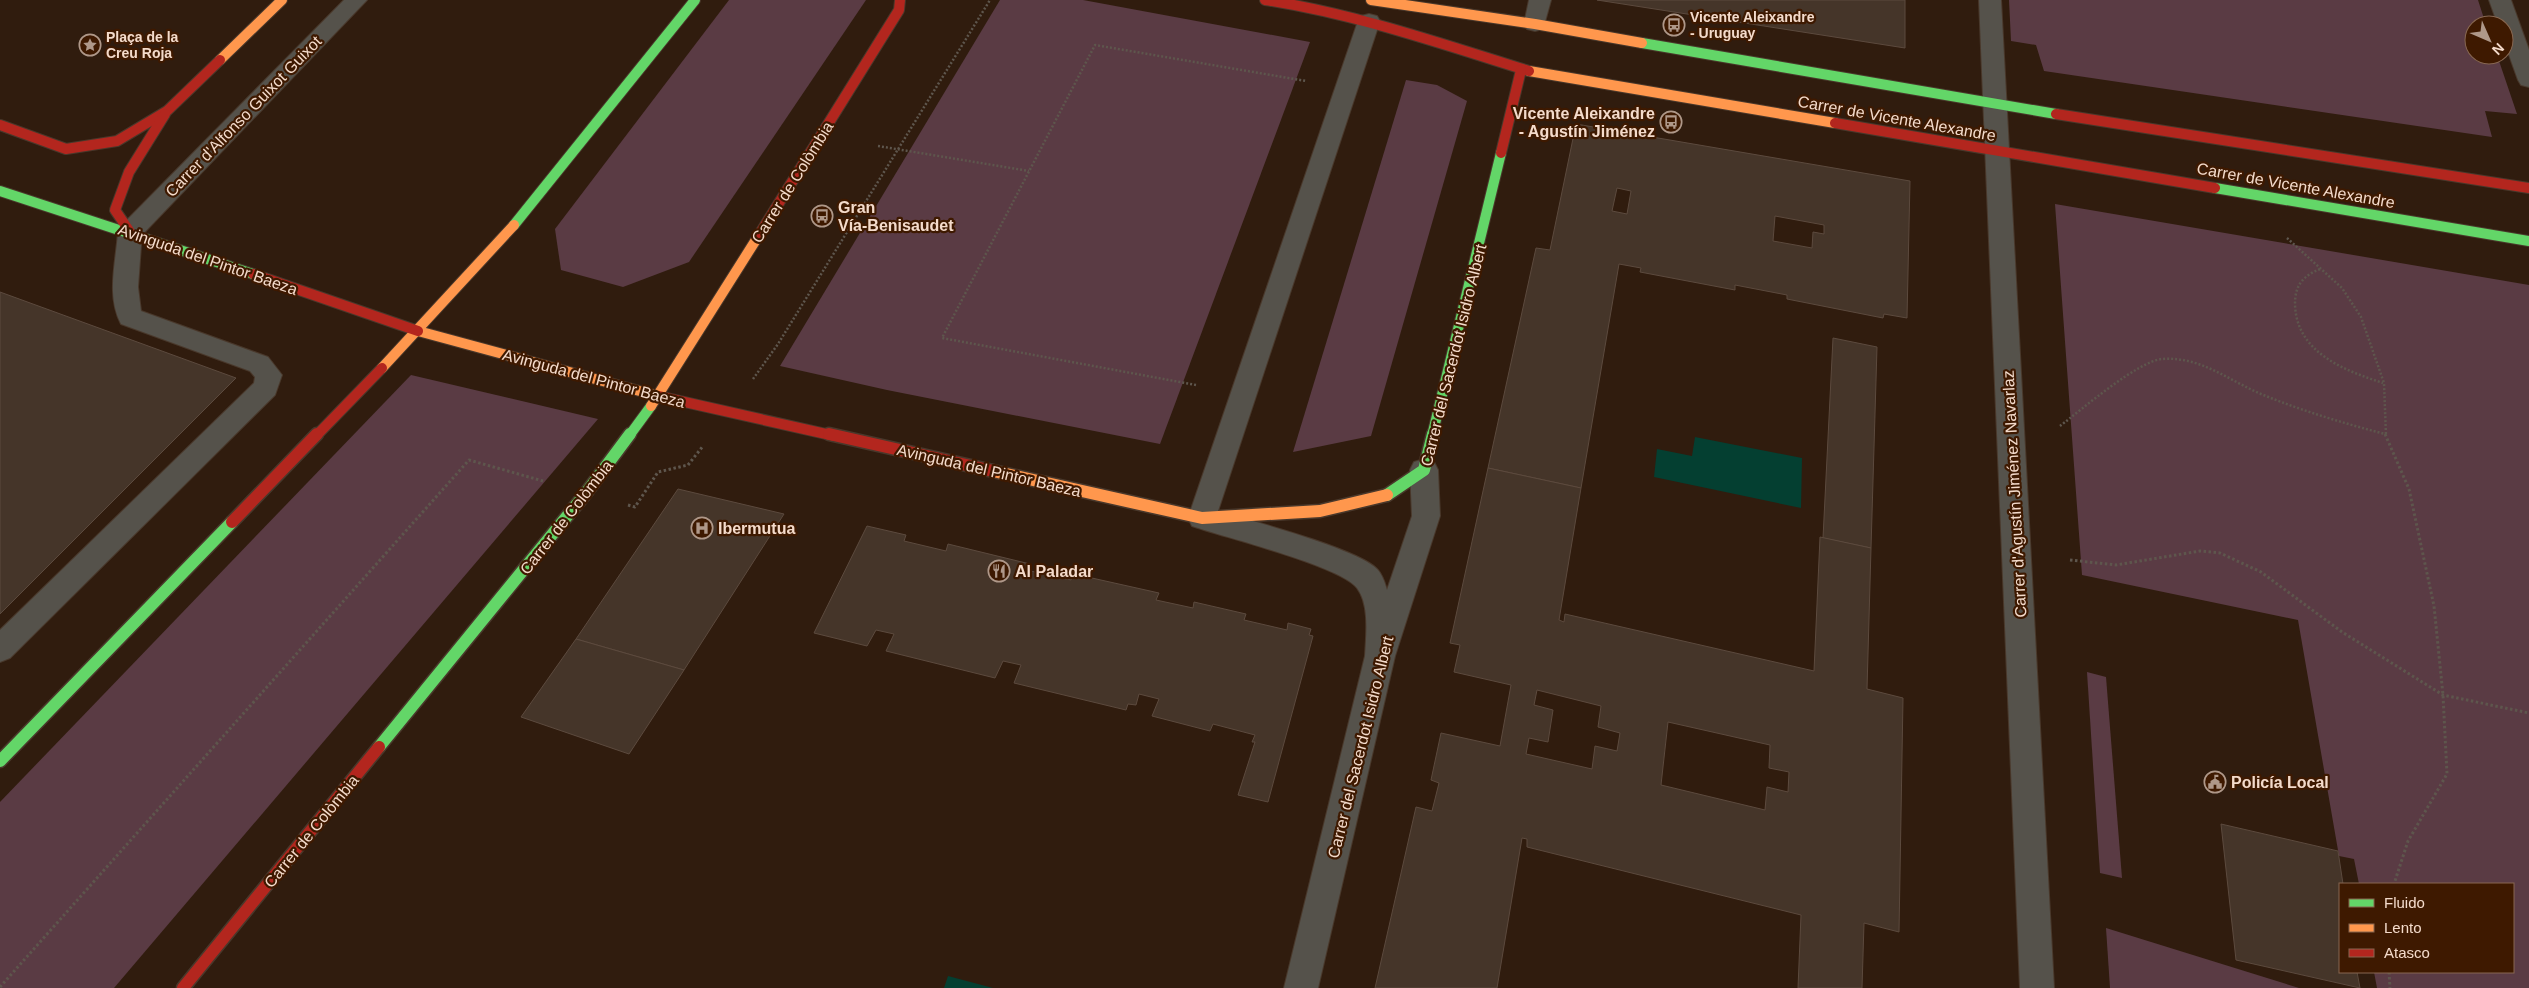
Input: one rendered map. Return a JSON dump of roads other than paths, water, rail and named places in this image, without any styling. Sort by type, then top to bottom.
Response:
[{"type":"street","points":[[0,125],[66,149],[117,140],[167,111],[282,0]]},
{"type":"street","name":"Carrer d'Alfonso Guixot Guixot","points":[[130,232],[356,0]]},
{"type":"street","points":[[0,761],[418,331],[508,232],[694,0]]},
{"type":"street","name":"Carrer de Vicente Alexandre","points":[[1265,0],[1316,8],[1370,10],[1535,24],[1996,105],[2529,188]]},
{"type":"street","points":[[1535,24],[1540,0]]},
{"type":"street","name":"Carrer d'Agustín Jiménez Navarlaz","points":[[1990,0],[1999,152],[2014,526],[2036,988]]},
{"type":"street","points":[[2500,0],[2529,80]]},
{"type":"street","name":"Carrer de Colòmbia","points":[[184,988],[586,493],[658,396],[903,3]]},
{"type":"street","points":[[1202,518],[1370,10]]},
{"type":"street","name":"Carrer de Vicente Alexandre","points":[[1370,10],[1521,70],[2529,241]]},
{"type":"street","name":"Carrer del Sacerdot Isidro Albert","points":[[1301,988],[1380,656],[1426,516],[1424,470],[1521,70]]},
{"type":"street","points":[[0,649],[266,388],[269,375],[259,364],[130,317],[124,293],[128,275],[130,232],[115,210],[129,172],[167,111]]},
{"type":"street","name":"Avinguda del Pintor Baeza","points":[[0,190],[130,232],[418,331],[658,396],[1202,518],[1339,562],[1366,577],[1379,606],[1380,656]]},
{"type":"street","name":"Avinguda del Pintor Baeza","points":[[1202,518],[1320,511],[1384,497],[1424,470]]},
{"type":"water","points":[[1695,437],[1802,458],[1801,508],[1654,477],[1657,449],[1692,456]]},
{"type":"water","points":[[948,976],[993,988],[944,988]]},
{"type":"place","name":"Vicente Aleixandre - Uruguay","points":[[1674,25]]},
{"type":"place","name":"Plaça de la Creu Roja","points":[[90,45]]},
{"type":"place","name":"Vicente Aleixandre - Agustín Jiménez","points":[[1671,122]]},
{"type":"place","name":"Gran Vía-Benisaudet","points":[[822,216]]},
{"type":"place","name":"Ibermutua","points":[[702,528]]},
{"type":"place","name":"Al Paladar","points":[[999,571]]},
{"type":"place","name":"Policía Local","points":[[2215,782]]}]
